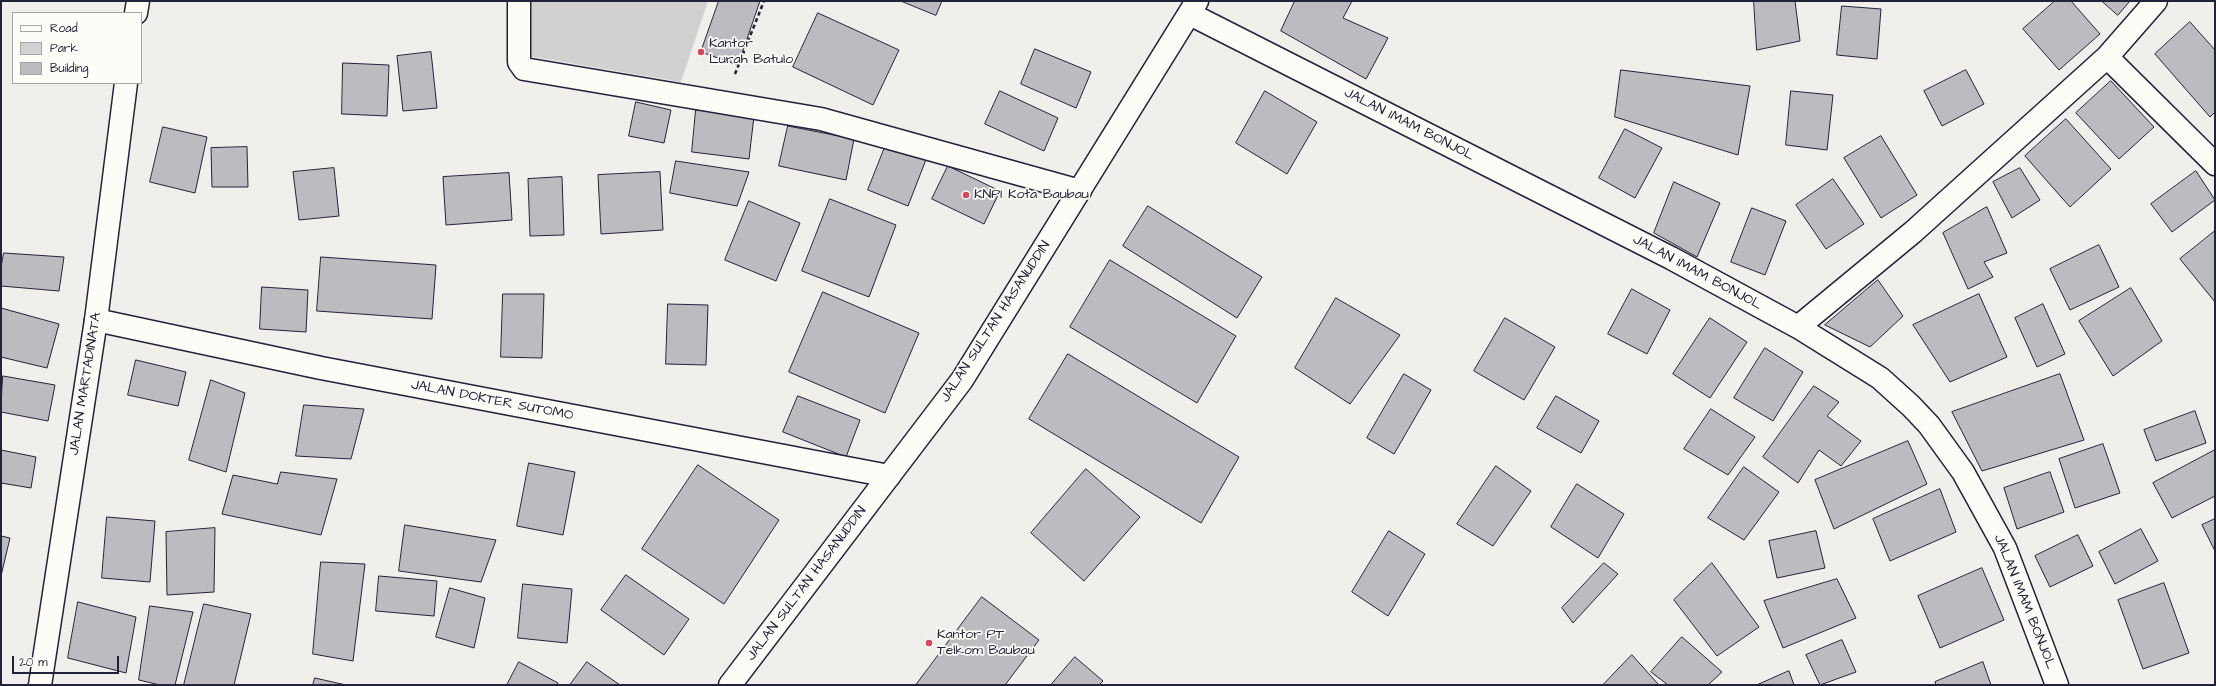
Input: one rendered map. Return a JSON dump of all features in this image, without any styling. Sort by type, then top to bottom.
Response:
[{"type":"main road","points":[[136,12],[138,1]]},
{"type":"main road","points":[[519,1],[519,62],[524,69],[821,119],[1080,191]]},
{"type":"main road","points":[[1798,327],[1913,232],[2106,57],[2156,1]]},
{"type":"main road","name":"JALAN SULTAN HASANUDDIN","points":[[730,685],[962,380],[1193,7]]},
{"type":"main road","name":"JALAN IMAM BONJOL","points":[[1193,7],[1671,258],[1798,327],[1880,378],[1929,425],[1963,472],[2005,548],[2057,685]]},
{"type":"main road","points":[[2106,57],[2215,164]]},
{"type":"main road","name":"JALAN MARTADINATA","points":[[40,685],[96,320],[126,84]]},
{"type":"main road","name":"JALAN DOKTER SUTOMO","points":[[96,320],[321,368],[889,476]]},
{"type":"path","points":[[732,81],[764,1]]},
{"type":"green space","points":[[531,1],[708,1],[681,82],[528,56]]},
{"type":"building","points":[[719,1],[760,1],[738,65],[701,52]]},
{"type":"building","points":[[901,1],[942,1],[936,15]]},
{"type":"building","points":[[1295,1],[1352,1],[1343,18],[1388,38],[1366,79],[1281,31]]},
{"type":"building","points":[[1754,1],[1795,1],[1800,41],[1757,50]]},
{"type":"building","points":[[2055,1],[2071,1],[2100,34],[2059,70],[2023,29]]},
{"type":"building","points":[[2102,1],[2130,1],[2118,15]]},
{"type":"building","points":[[1842,6],[1881,9],[1877,59],[1837,55]]},
{"type":"building","points":[[818,13],[899,50],[873,105],[793,67]]},
{"type":"building","points":[[2190,22],[2215,50],[2215,112],[2210,117],[2155,54]]},
{"type":"building","points":[[1035,49],[1091,72],[1076,108],[1021,84]]},
{"type":"building","points":[[431,52],[437,108],[403,111],[397,56]]},
{"type":"building","points":[[343,63],[389,65],[387,116],[342,114]]},
{"type":"building","points":[[1621,70],[1750,86],[1738,155],[1615,117]]},
{"type":"building","points":[[1966,70],[1984,104],[1942,126],[1924,91]]},
{"type":"building","points":[[2111,81],[2154,127],[2119,159],[2076,113]]},
{"type":"building","points":[[1000,91],[1058,118],[1044,151],[985,124]]},
{"type":"building","points":[[1265,91],[1317,122],[1287,174],[1236,143]]},
{"type":"building","points":[[1791,91],[1833,95],[1827,150],[1786,145]]},
{"type":"building","points":[[636,102],[671,110],[664,143],[629,136]]},
{"type":"building","points":[[696,110],[754,116],[749,159],[692,152]]},
{"type":"building","points":[[2066,119],[2111,169],[2070,207],[2025,156]]},
{"type":"building","points":[[788,126],[854,139],[846,180],[779,166]]},
{"type":"building","points":[[163,127],[207,137],[195,193],[150,182]]},
{"type":"building","points":[[1625,129],[1662,148],[1635,198],[1599,178]]},
{"type":"building","points":[[1881,136],[1917,195],[1881,218],[1844,158]]},
{"type":"building","points":[[887,142],[927,157],[908,206],[868,190]]},
{"type":"building","points":[[247,147],[248,187],[212,187],[211,148]]},
{"type":"building","points":[[676,161],[749,172],[737,206],[670,193]]},
{"type":"building","name":"KNPI Kota Baubau","points":[[948,166],[1000,191],[984,224],[932,199]]},
{"type":"building","points":[[334,168],[339,216],[299,220],[293,172]]},
{"type":"building","points":[[2020,168],[2040,200],[2012,218],[1993,182]]},
{"type":"building","points":[[2196,171],[2215,200],[2172,232],[2151,204]]},
{"type":"building","points":[[660,172],[663,230],[601,234],[598,175]]},
{"type":"building","points":[[509,173],[512,220],[446,225],[443,177]]},
{"type":"building","points":[[562,177],[564,235],[530,236],[528,179]]},
{"type":"building","points":[[1833,179],[1864,224],[1826,249],[1796,205]]},
{"type":"building","points":[[1674,182],[1720,203],[1697,257],[1654,233]]},
{"type":"building","points":[[830,199],[896,225],[869,297],[802,271]]},
{"type":"building","points":[[749,201],[800,223],[776,281],[725,260]]},
{"type":"building","points":[[1148,206],[1262,277],[1237,318],[1123,246]]},
{"type":"building","points":[[1987,207],[2007,253],[1984,262],[1993,277],[1968,289],[1943,233]]},
{"type":"building","points":[[1752,208],[1786,221],[1765,275],[1731,262]]},
{"type":"building","points":[[2215,231],[2215,302],[2180,259]]},
{"type":"building","points":[[2099,245],[2119,287],[2070,310],[2050,269]]},
{"type":"building","points":[[4,253],[64,257],[59,291],[1,286],[1,267]]},
{"type":"building","points":[[321,257],[436,265],[432,319],[317,311]]},
{"type":"building","points":[[1110,260],[1236,336],[1197,403],[1070,327]]},
{"type":"building","points":[[1878,280],[1903,316],[1870,347],[1825,325]]},
{"type":"building","points":[[262,287],[308,290],[306,332],[260,329]]},
{"type":"building","points":[[2131,288],[2162,341],[2113,376],[2079,321]]},
{"type":"building","points":[[1632,289],[1670,310],[1647,354],[1608,334]]},
{"type":"building","points":[[823,292],[919,333],[885,413],[789,372]]},
{"type":"building","points":[[503,294],[544,294],[542,358],[501,357]]},
{"type":"building","points":[[1979,294],[2007,357],[1950,382],[1913,325]]},
{"type":"building","points":[[1336,298],[1400,335],[1350,404],[1295,368]]},
{"type":"building","points":[[668,304],[708,305],[706,365],[666,364]]},
{"type":"building","points":[[2043,304],[2065,354],[2037,367],[2015,318]]},
{"type":"building","points":[[1,308],[59,324],[47,368],[1,357]]},
{"type":"building","points":[[1505,318],[1555,347],[1524,400],[1474,371]]},
{"type":"building","points":[[1710,318],[1747,342],[1710,398],[1673,374]]},
{"type":"building","points":[[1765,348],[1803,372],[1773,421],[1734,398]]},
{"type":"building","points":[[1068,354],[1239,457],[1201,523],[1029,419]]},
{"type":"building","points":[[136,360],[186,372],[178,406],[128,395]]},
{"type":"building","points":[[1404,374],[1431,390],[1394,454],[1367,438]]},
{"type":"building","points":[[2060,374],[2084,440],[1982,471],[1952,412]]},
{"type":"building","points":[[3,376],[55,385],[48,421],[1,412]]},
{"type":"building","points":[[211,380],[245,393],[226,472],[189,460]]},
{"type":"building","points":[[1814,386],[1839,402],[1827,416],[1861,441],[1841,466],[1819,450],[1798,483],[1763,457]]},
{"type":"building","points":[[798,396],[860,420],[846,457],[783,432]]},
{"type":"building","points":[[1556,396],[1599,421],[1581,453],[1537,428]]},
{"type":"building","points":[[304,405],[364,409],[351,459],[296,456]]},
{"type":"building","points":[[1711,409],[1755,437],[1728,475],[1684,449]]},
{"type":"building","points":[[2195,411],[2206,443],[2156,461],[2144,430]]},
{"type":"building","points":[[1908,441],[1927,484],[1834,529],[1815,480]]},
{"type":"building","points":[[2103,444],[2120,493],[2075,508],[2059,459]]},
{"type":"building","points":[[1,450],[36,457],[31,488],[1,483]]},
{"type":"building","points":[[2215,450],[2215,496],[2172,518],[2153,483]]},
{"type":"building","points":[[529,463],[575,472],[563,535],[517,526]]},
{"type":"building","points":[[698,465],[779,520],[724,604],[642,549]]},
{"type":"building","points":[[1496,466],[1531,491],[1493,546],[1457,524]]},
{"type":"building","points":[[1744,467],[1779,492],[1744,540],[1708,518]]},
{"type":"building","points":[[1086,469],[1140,517],[1084,581],[1031,533]]},
{"type":"building","points":[[281,472],[337,479],[321,535],[222,514],[233,475],[277,484]]},
{"type":"building","points":[[2050,472],[2064,512],[2017,529],[2004,488]]},
{"type":"building","points":[[1577,484],[1624,514],[1598,558],[1551,527]]},
{"type":"building","points":[[1940,489],[1956,532],[1890,561],[1873,519]]},
{"type":"building","points":[[107,517],[155,521],[150,582],[102,578]]},
{"type":"building","points":[[2215,519],[2215,551],[2202,525]]},
{"type":"building","points":[[405,525],[496,540],[481,582],[399,571]]},
{"type":"building","points":[[215,528],[214,592],[167,595],[166,532]]},
{"type":"building","points":[[2141,529],[2158,561],[2115,584],[2099,552]]},
{"type":"building","points":[[1389,531],[1425,554],[1388,616],[1352,592]]},
{"type":"building","points":[[1816,531],[1825,568],[1777,578],[1769,541]]},
{"type":"building","points":[[2078,535],[2093,566],[2050,587],[2035,556]]},
{"type":"building","points":[[1,536],[10,538],[1,576]]},
{"type":"building","points":[[321,562],[365,564],[353,661],[313,654]]},
{"type":"building","points":[[1604,563],[1618,574],[1573,623],[1562,608]]},
{"type":"building","points":[[1712,563],[1759,627],[1717,656],[1674,600]]},
{"type":"building","points":[[1982,568],[2004,620],[1940,648],[1918,596]]},
{"type":"building","points":[[626,575],[689,619],[664,655],[601,610]]},
{"type":"building","points":[[379,576],[437,581],[434,616],[376,611]]},
{"type":"building","points":[[1837,579],[1856,618],[1783,648],[1764,601]]},
{"type":"building","points":[[2164,583],[2189,653],[2143,669],[2118,600]]},
{"type":"building","points":[[523,584],[572,589],[567,643],[518,638]]},
{"type":"building","points":[[450,588],[485,598],[474,648],[436,637]]},
{"type":"building","points":[[982,597],[1039,640],[1005,685],[916,685]]},
{"type":"building","points":[[78,602],[136,617],[126,673],[68,658]]},
{"type":"building","points":[[204,604],[251,614],[234,685],[184,685]]},
{"type":"building","points":[[150,606],[193,612],[175,685],[160,685],[139,680]]},
{"type":"building","points":[[1682,637],[1722,672],[1708,685],[1668,685],[1651,672]]},
{"type":"building","points":[[1842,640],[1856,672],[1820,685],[1806,655]]},
{"type":"building","points":[[1632,655],[1659,685],[1603,685]]},
{"type":"building","points":[[1075,657],[1103,681],[1099,685],[1051,685]]},
{"type":"building","points":[[519,662],[558,683],[557,685],[507,685]]},
{"type":"building","points":[[587,662],[620,685],[570,685]]},
{"type":"building","points":[[1983,662],[1991,685],[1936,685],[1935,682]]},
{"type":"building","points":[[1789,671],[1794,685],[1757,685]]},
{"type":"building","points":[[315,678],[346,685],[313,685]]},
{"type":"place","name":"Kantor Lurah Batulo","points":[[701,52]]},
{"type":"place","name":"KNPI Kota Baubau","points":[[966,195]]},
{"type":"place","name":"Kantor PT Telkom Baubau","points":[[929,643]]}]
